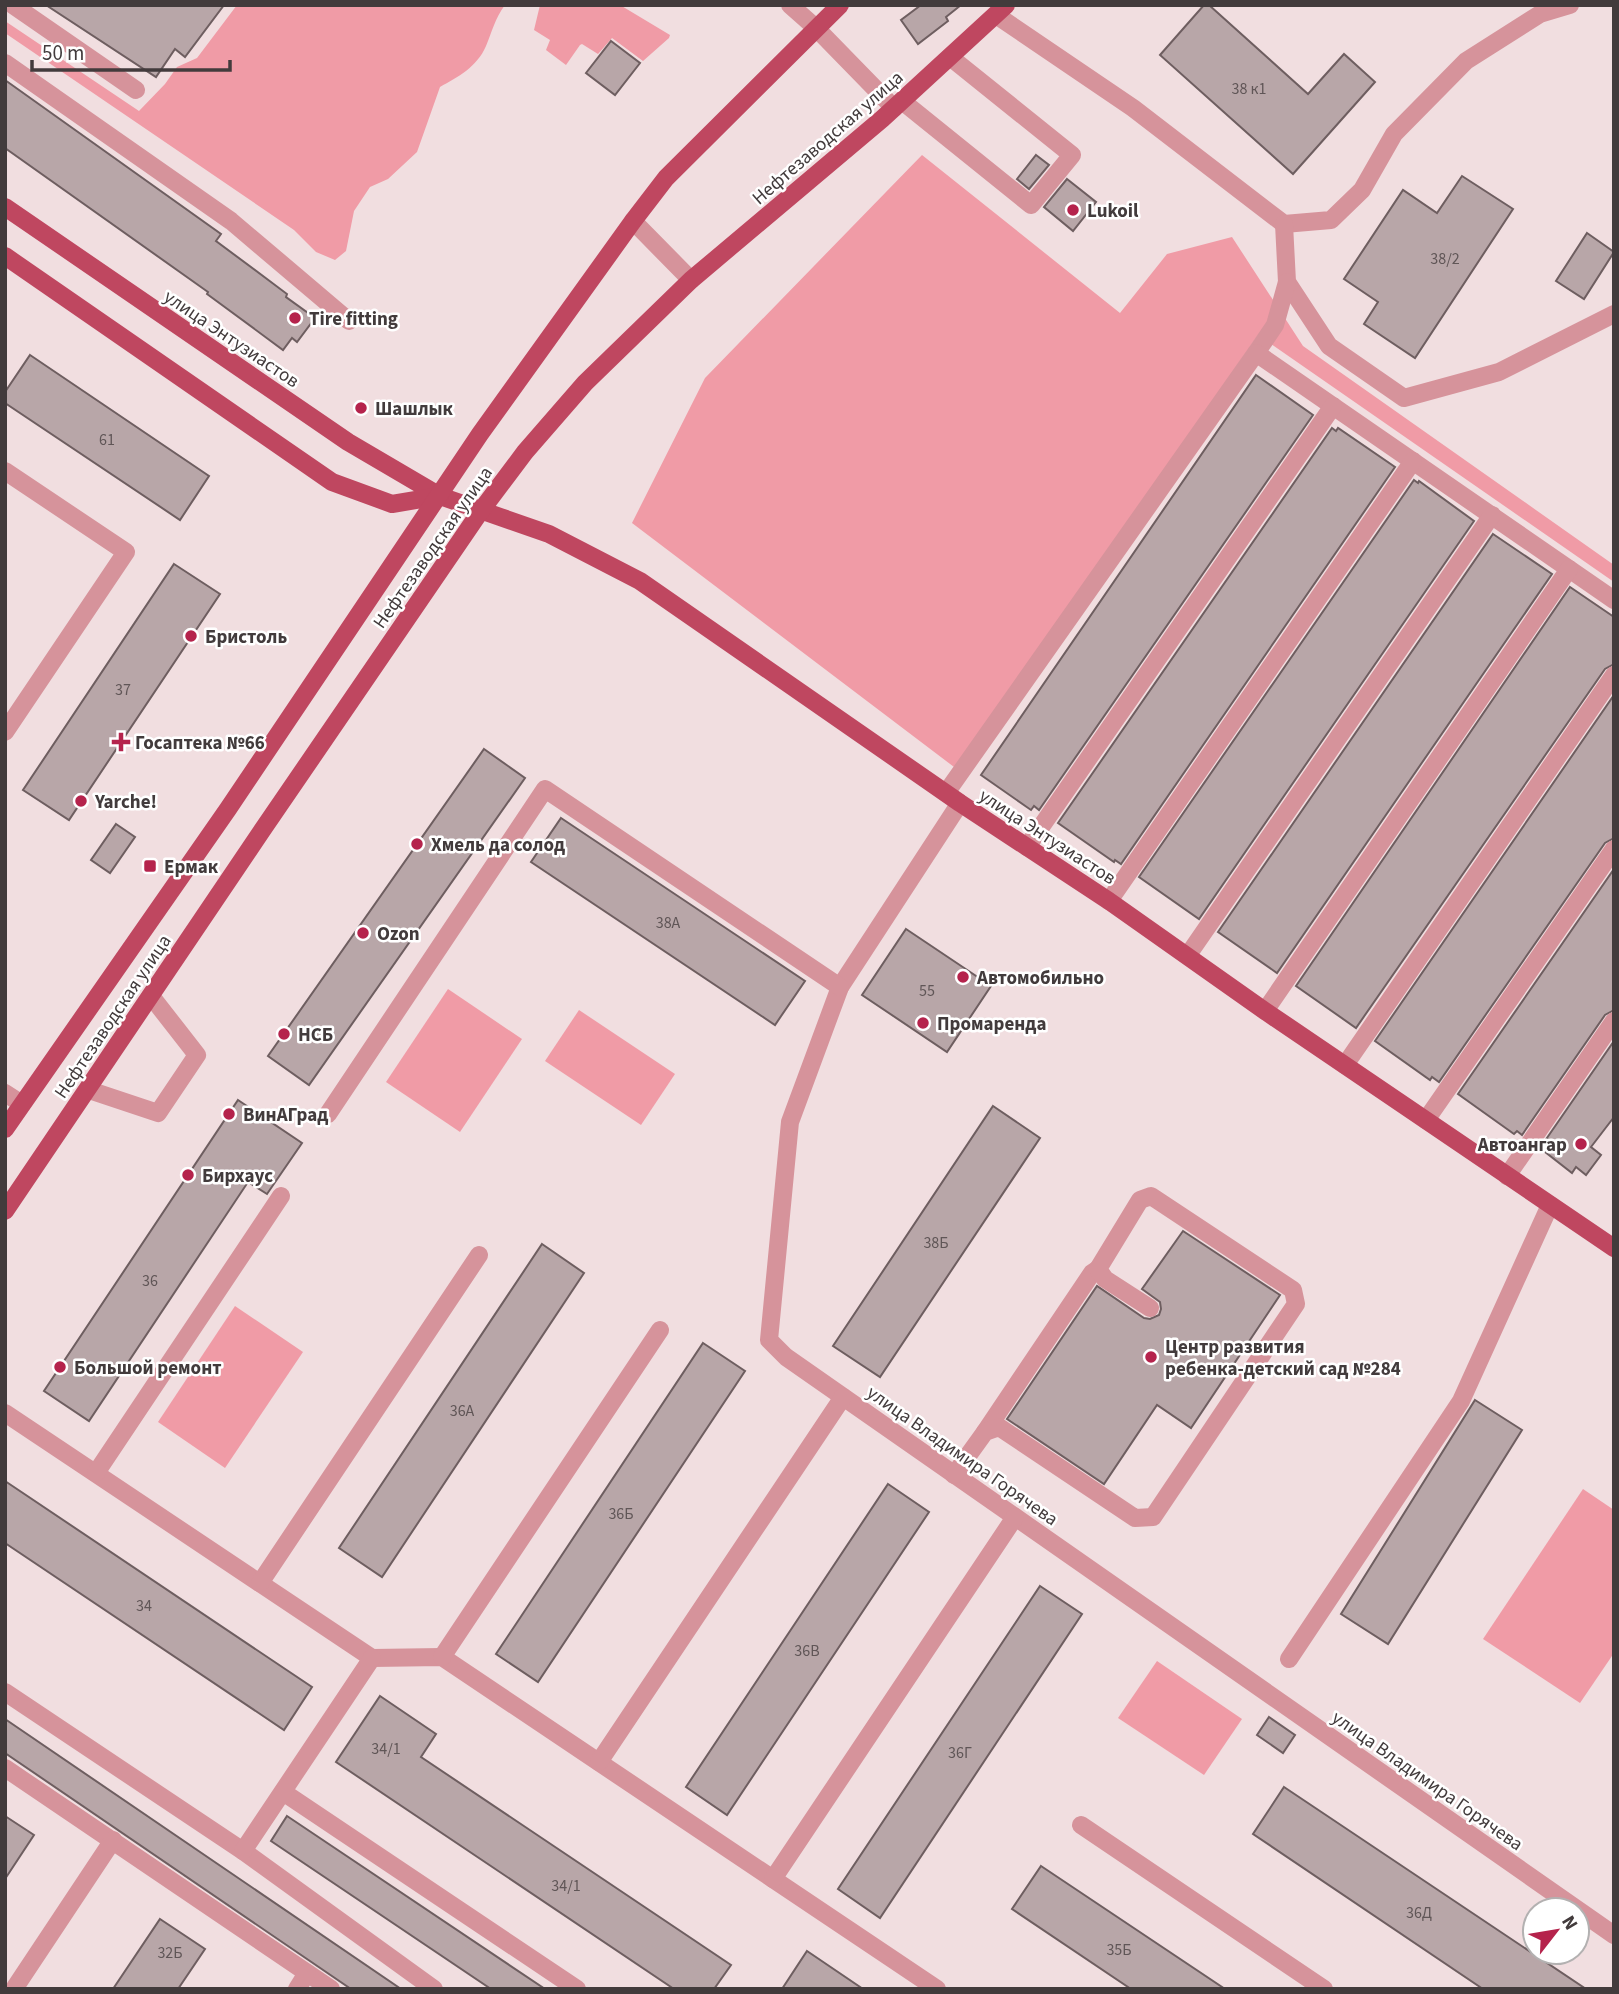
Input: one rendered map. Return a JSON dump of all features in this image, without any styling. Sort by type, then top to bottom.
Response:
[{"type":"main road","name":"Нефтезаводская улица","points":[[5,1129],[228,809],[481,434],[633,221],[666,178],[840,5]]},
{"type":"main road","name":"Нефтезаводская улица","points":[[5,1211],[480,512],[525,452],[585,383],[691,280],[898,105],[1001,10]]},
{"type":"main road","name":"улица Энтузиастов","points":[[5,207],[348,442],[440,496],[548,534],[640,581],[953,798],[1109,901],[1265,1011],[1614,1248]]},
{"type":"main road","points":[[5,256],[332,482],[392,504],[440,496]]},
{"type":"street","points":[[13,5],[136,90]]},
{"type":"street","points":[[790,5],[898,105],[1031,205],[1072,155],[950,57]]},
{"type":"street","points":[[1001,10],[1284,224],[1331,220],[1362,190],[1394,134],[1466,61],[1540,14],[1570,5]]},
{"type":"street","points":[[5,63],[231,221],[349,321]]},
{"type":"street","points":[[633,221],[691,280]]},
{"type":"street","points":[[1284,224],[1287,282],[1329,346],[1404,398],[1499,372],[1614,314]]},
{"type":"street","name":"улица Владимира Горячева","points":[[1287,282],[1275,325],[953,798],[839,986],[790,1122],[769,1340],[786,1357],[1614,1936]]},
{"type":"street","points":[[1256,353],[1614,600]]},
{"type":"street","points":[[1027,847],[1333,406]]},
{"type":"street","points":[[1109,901],[1413,461]]},
{"type":"street","points":[[5,471],[126,552],[5,732]]},
{"type":"street","points":[[1188,955],[1492,515]]},
{"type":"street","points":[[1265,1011],[1569,569]]},
{"type":"street","points":[[1345,1065],[1614,675]]},
{"type":"street","points":[[327,1114],[545,789],[839,986]]},
{"type":"street","points":[[1426,1121],[1614,849]]},
{"type":"street","points":[[89,1090],[158,1113],[197,1055],[151,996]]},
{"type":"street","points":[[1507,1176],[1614,1021]]},
{"type":"street","points":[[5,1093],[22,1104]]},
{"type":"street","points":[[96,1474],[281,1196]]},
{"type":"street","points":[[954,1475],[1092,1273],[1098,1269],[1140,1200],[1150,1196],[1293,1290],[1296,1304],[1153,1517],[1135,1518],[999,1427],[985,1432]]},
{"type":"street","points":[[1289,1660],[1461,1401],[1550,1205]]},
{"type":"street","points":[[260,1583],[479,1255]]},
{"type":"street","points":[[1098,1269],[1105,1279],[1150,1308]]},
{"type":"street","points":[[442,1657],[660,1331]]},
{"type":"street","points":[[598,1762],[843,1397]]},
{"type":"street","points":[[5,1413],[372,1658],[442,1657],[937,1989]]},
{"type":"street","points":[[773,1879],[1015,1517]]},
{"type":"street","points":[[243,1851],[372,1658]]},
{"type":"street","points":[[5,1692],[243,1851],[434,1989]]},
{"type":"street","points":[[5,1768],[331,1989]]},
{"type":"street","points":[[283,1792],[577,1989]]},
{"type":"street","points":[[1081,1825],[1324,1989]]},
{"type":"street","points":[[14,1989],[113,1840]]},
{"type":"street","points":[[297,1989],[307,1973]]},
{"type":"shaded area","points":[[237,5],[505,5],[478,60],[440,87],[417,152],[388,179],[370,187],[354,211],[346,251],[335,260],[316,252],[294,230],[5,33],[5,21],[139,111],[177,67],[197,58]]},
{"type":"shaded area","points":[[540,5],[620,5],[670,35],[643,61],[612,38],[598,54],[580,45],[566,65],[546,50],[550,40],[534,30]]},
{"type":"shaded area","points":[[922,155],[1120,313],[1167,254],[1232,237],[1303,346],[1614,565],[1614,582],[1258,335],[958,770],[632,523],[705,378]]},
{"type":"shaded area","points":[[448,989],[522,1039],[460,1132],[386,1082]]},
{"type":"shaded area","points":[[579,1010],[675,1074],[641,1125],[545,1061]]},
{"type":"shaded area","points":[[235,1306],[303,1352],[225,1468],[158,1422]]},
{"type":"shaded area","points":[[1583,1489],[1614,1510],[1614,1653],[1580,1703],[1483,1639]]},
{"type":"shaded area","points":[[1157,1661],[1242,1719],[1204,1775],[1118,1718]]},
{"type":"building","points":[[46,5],[224,5],[185,57],[175,49],[156,77]]},
{"type":"building","points":[[921,5],[961,5],[946,17],[948,21],[918,44],[901,20]]},
{"type":"building","points":[[1204,5],[1209,5],[1308,94],[1344,54],[1375,82],[1293,174],[1160,55]]},
{"type":"building","points":[[611,41],[640,63],[615,95],[586,73]]},
{"type":"building","points":[[5,80],[221,234],[216,241],[315,318],[297,342],[292,338],[283,350],[207,294],[208,292],[5,148]]},
{"type":"building","points":[[1036,155],[1049,165],[1029,189],[1017,179]]},
{"type":"building","points":[[1462,176],[1513,209],[1415,358],[1364,324],[1378,302],[1344,279],[1403,190],[1437,213]]},
{"type":"building","points":[[1067,179],[1096,202],[1073,231],[1044,207]]},
{"type":"building","points":[[1587,233],[1614,252],[1584,299],[1556,281]]},
{"type":"building","points":[[30,355],[209,476],[180,520],[5,403],[5,392]]},
{"type":"building","points":[[1256,375],[1313,415],[1039,810],[1034,806],[1031,810],[981,775]]},
{"type":"building","points":[[1332,428],[1336,431],[1338,428],[1395,467],[1121,864],[1115,860],[1114,862],[1058,823]]},
{"type":"building","points":[[1414,480],[1474,521],[1199,919],[1139,877]]},
{"type":"building","points":[[1493,534],[1552,574],[1277,973],[1218,932]]},
{"type":"building","points":[[174,564],[220,594],[69,820],[23,790]]},
{"type":"building","points":[[1570,587],[1614,617],[1614,664],[1605,669],[1356,1028],[1296,986]]},
{"type":"building","points":[[1614,695],[1614,838],[1605,843],[1439,1082],[1432,1077],[1430,1080],[1375,1041]]},
{"type":"building","points":[[484,749],[525,778],[309,1085],[268,1056]]},
{"type":"building","points":[[561,818],[805,981],[775,1025],[531,862]]},
{"type":"building","points":[[116,824],[135,837],[110,873],[91,860]]},
{"type":"building","points":[[1614,869],[1614,1010],[1605,1015],[1522,1135],[1517,1131],[1514,1134],[1458,1094]]},
{"type":"building","points":[[906,929],[991,986],[947,1052],[862,995]]},
{"type":"building","points":[[1614,1041],[1614,1117],[1591,1147],[1601,1155],[1586,1175],[1576,1167],[1572,1173],[1540,1148]]},
{"type":"building","points":[[238,1100],[302,1143],[267,1194],[248,1182],[89,1421],[44,1391]]},
{"type":"building","points":[[993,1106],[1040,1138],[880,1377],[833,1346]]},
{"type":"building","name":"Центр развития ребенка-детский сад №284","points":[[1183,1231],[1280,1295],[1191,1428],[1157,1405],[1104,1484],[1007,1419],[1097,1286],[1144,1318],[1150,1319],[1159,1315],[1160,1302],[1142,1289]]},
{"type":"building","points":[[542,1244],[584,1273],[382,1577],[339,1548]]},
{"type":"building","points":[[703,1343],[745,1371],[538,1682],[496,1654]]},
{"type":"building","points":[[1475,1400],[1522,1430],[1388,1644],[1341,1614]]},
{"type":"building","points":[[5,1481],[312,1687],[284,1730],[5,1543]]},
{"type":"building","points":[[888,1484],[929,1512],[727,1815],[686,1787]]},
{"type":"building","points":[[1040,1586],[1082,1614],[880,1918],[838,1889]]},
{"type":"building","points":[[380,1696],[436,1734],[421,1757],[731,1965],[714,1989],[674,1989],[336,1762]]},
{"type":"building","points":[[1269,1717],[1295,1735],[1283,1753],[1257,1735]]},
{"type":"building","points":[[5,1719],[401,1989],[351,1989],[5,1753]]},
{"type":"building","points":[[1284,1787],[1521,1946],[1521,1966],[1552,1966],[1586,1989],[1483,1989],[1253,1834]]},
{"type":"building","points":[[5,1816],[34,1835],[5,1879]]},
{"type":"building","points":[[287,1816],[545,1989],[491,1989],[271,1841]]},
{"type":"building","points":[[1041,1866],[1225,1989],[1131,1989],[1012,1909]]},
{"type":"building","points":[[160,1919],[205,1949],[178,1989],[113,1989]]},
{"type":"building","points":[[807,1951],[863,1989],[782,1989]]},
{"type":"place","name":"Lukoil","points":[[1073,210]]},
{"type":"place","name":"Tire fitting","points":[[295,318]]},
{"type":"place","name":"Шашлык","points":[[361,408]]},
{"type":"place","name":"Бристоль","points":[[191,636]]},
{"type":"place","name":"Госаптека №66","points":[[121,742]]},
{"type":"place","name":"Yarche!","points":[[81,801]]},
{"type":"place","name":"Хмель да солод","points":[[417,844]]},
{"type":"place","name":"Ермак","points":[[150,866]]},
{"type":"place","name":"Ozon","points":[[363,933]]},
{"type":"place","name":"Автомобильно","points":[[963,977]]},
{"type":"place","name":"Промаренда","points":[[923,1023]]},
{"type":"place","name":"НСБ","points":[[284,1034]]},
{"type":"place","name":"ВинАГрад","points":[[229,1114]]},
{"type":"place","name":"Автоангар","points":[[1581,1144]]},
{"type":"place","name":"Бирхаус","points":[[188,1175]]},
{"type":"place","name":"Центр развития ребенка-детский сад №284","points":[[1151,1357]]},
{"type":"place","name":"Большой ремонт","points":[[60,1367]]}]
